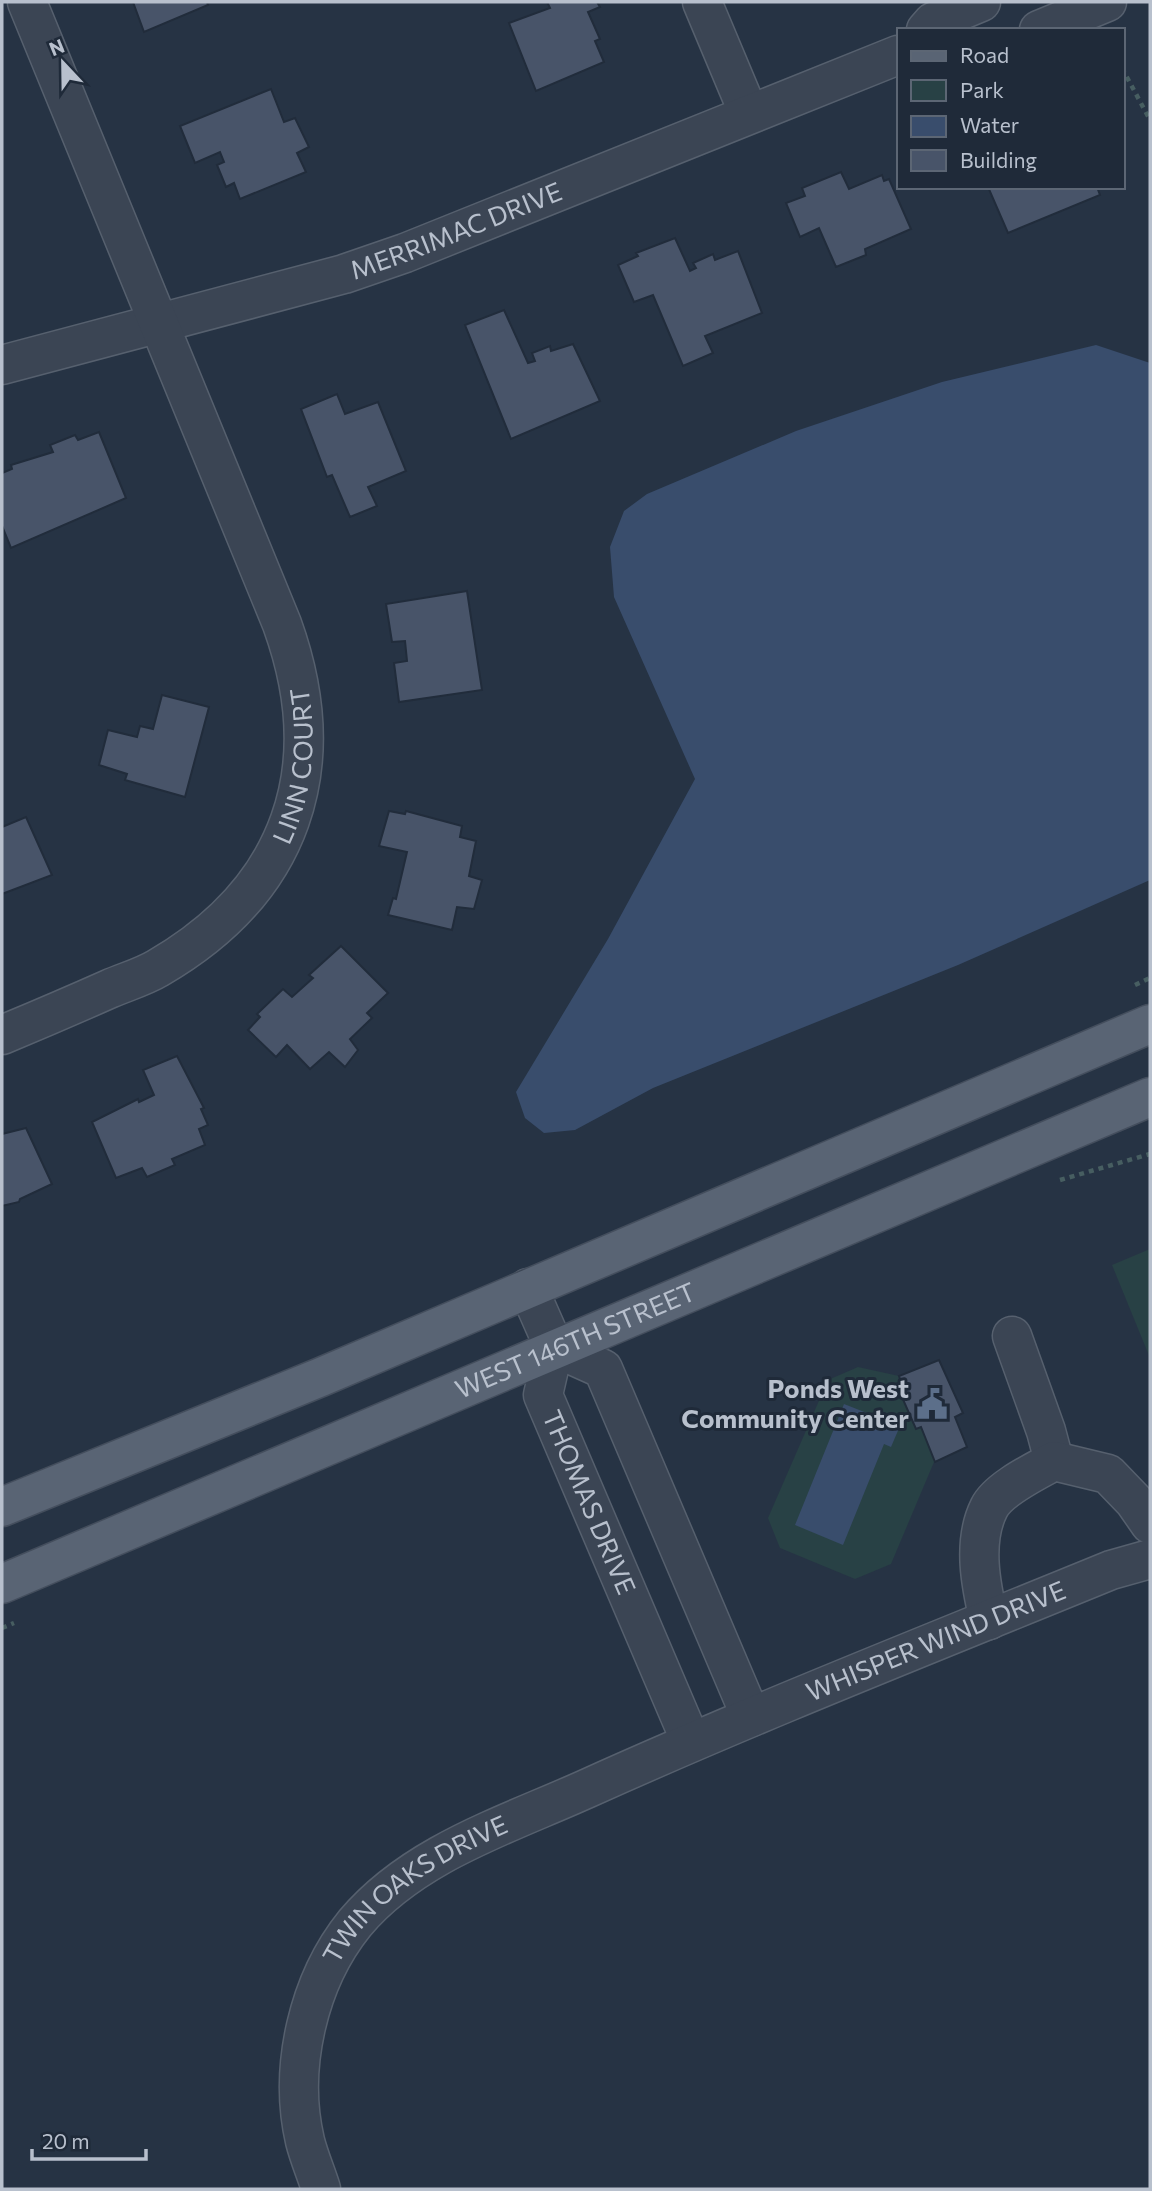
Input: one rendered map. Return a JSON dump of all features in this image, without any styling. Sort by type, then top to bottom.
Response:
[{"type":"main road","points":[[2,1507],[321,1377],[1150,1024]]},
{"type":"main road","name":"WEST 146TH STREET","points":[[2,1584],[554,1347],[1150,1097]]},
{"type":"street","name":"LINN COURT","points":[[2,1035],[157,969],[222,923],[254,887],[276,852],[293,814],[303,771],[303,702],[297,665],[161,324],[27,2]]},
{"type":"street","points":[[702,2],[749,114]]},
{"type":"street","points":[[928,28],[933,22],[981,2]]},
{"type":"street","points":[[1044,28],[1107,2]]},
{"type":"street","name":"MERRIMAC DRIVE","points":[[2,366],[344,274],[405,253],[897,55]]},
{"type":"street","points":[[528,1288],[554,1347],[603,1369],[721,1729]]},
{"type":"street","points":[[1012,1336],[1054,1461]]},
{"type":"street","name":"THOMAS DRIVE","points":[[554,1347],[543,1395],[721,1729]]},
{"type":"street","points":[[989,1620],[979,1553],[989,1507],[1021,1478],[1054,1461],[1108,1474],[1134,1501],[1150,1524]]},
{"type":"street","name":"WHISPER WIND DRIVE","points":[[721,1729],[1111,1570],[1150,1559]]},
{"type":"street","name":"TWIN OAKS DRIVE","points":[[321,2189],[305,2140],[300,2095],[301,2051],[310,2009],[330,1964],[354,1924],[396,1881],[449,1851],[721,1729]]},
{"type":"path","points":[[1124,72],[1150,120]]},
{"type":"green space","points":[[1150,1249],[1150,1358],[1112,1265]]},
{"type":"green space","points":[[939,1360],[963,1413],[955,1417],[967,1447],[934,1462],[891,1564],[855,1579],[780,1548],[768,1518],[828,1380],[858,1367],[899,1376]]},
{"type":"water","points":[[1096,345],[1150,363],[1150,880],[958,965],[653,1088],[575,1130],[544,1133],[525,1118],[516,1092],[608,939],[695,779],[614,597],[610,547],[624,511],[647,494],[796,431],[942,382]]},
{"type":"water","points":[[844,1404],[900,1426],[891,1447],[884,1444],[843,1545],[795,1525]]},
{"type":"building","points":[[133,2],[207,2],[208,5],[144,32]]},
{"type":"building","points":[[547,2],[597,2],[600,7],[588,12],[600,39],[595,41],[604,62],[536,91],[509,23],[550,8]]},
{"type":"building","points":[[271,89],[284,122],[295,118],[309,147],[297,153],[306,172],[240,199],[234,183],[226,187],[217,165],[224,162],[220,152],[195,163],[180,126]]},
{"type":"building","points":[[841,172],[849,189],[882,175],[884,181],[889,179],[911,229],[865,249],[866,255],[836,267],[819,228],[800,237],[786,203],[805,196],[802,188]]},
{"type":"building","points":[[989,189],[1098,189],[1100,195],[1008,233]]},
{"type":"building","points":[[675,238],[690,271],[696,268],[693,263],[713,254],[715,260],[738,251],[762,313],[705,336],[713,353],[683,366],[653,295],[634,302],[618,265],[638,256],[636,253]]},
{"type":"building","points":[[504,310],[528,363],[535,361],[532,353],[550,346],[551,351],[573,344],[600,401],[511,439],[465,325]]},
{"type":"building","points":[[337,394],[345,414],[378,402],[406,471],[368,487],[377,506],[350,517],[332,475],[327,477],[301,409]]},
{"type":"building","points":[[99,432],[126,498],[11,548],[2,526],[2,473],[12,469],[11,465],[53,452],[50,445],[75,435],[78,440]]},
{"type":"building","points":[[467,591],[482,690],[399,702],[394,663],[407,661],[405,641],[392,642],[386,604]]},
{"type":"building","points":[[162,695],[209,707],[185,797],[125,780],[127,774],[99,765],[108,730],[137,737],[140,726],[153,729]]},
{"type":"building","points":[[389,811],[405,814],[406,811],[462,826],[460,837],[476,841],[469,876],[482,880],[474,909],[457,907],[452,930],[388,915],[393,898],[396,899],[407,852],[379,846]]},
{"type":"building","points":[[26,817],[52,875],[2,894],[2,827]]},
{"type":"building","points":[[341,946],[388,993],[367,1013],[372,1018],[350,1039],[358,1050],[345,1067],[329,1052],[310,1069],[287,1045],[276,1057],[248,1030],[260,1017],[257,1014],[283,989],[292,997],[313,978],[309,975]]},
{"type":"building","points":[[177,1056],[204,1108],[201,1109],[208,1125],[199,1129],[205,1145],[172,1159],[175,1165],[147,1177],[142,1168],[116,1178],[92,1122],[138,1099],[139,1102],[154,1095],[143,1070]]},
{"type":"building","points":[[26,1128],[52,1184],[20,1199],[19,1202],[2,1206],[2,1134]]},
{"type":"building","name":"Ponds West Community Center","points":[[939,1360],[963,1413],[955,1417],[967,1447],[935,1462],[921,1427],[916,1429],[901,1395],[905,1394],[899,1376]]},
{"type":"place","name":"Ponds West Community Center","points":[[932,1404]]}]
